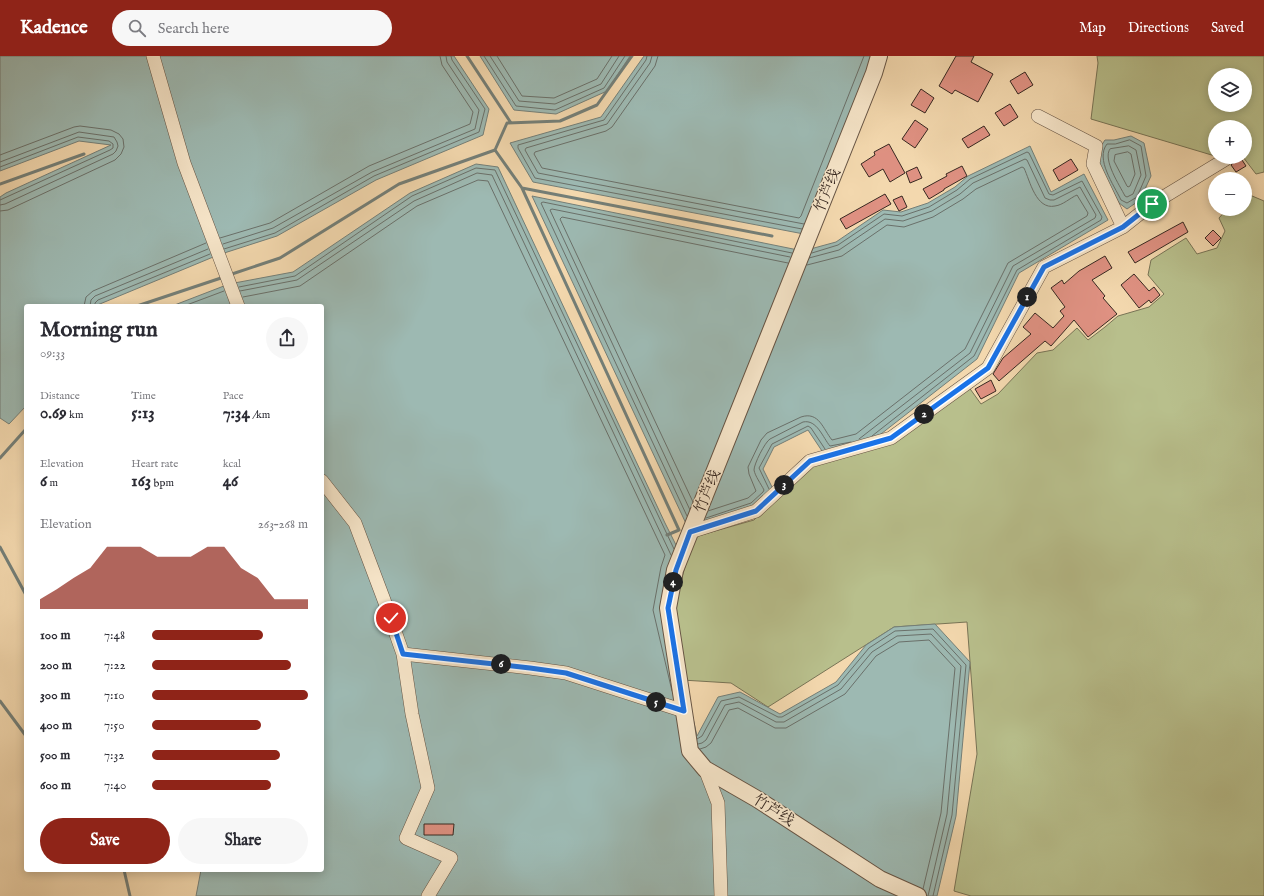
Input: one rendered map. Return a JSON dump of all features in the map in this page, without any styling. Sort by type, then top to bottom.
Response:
[{"type":"street","points":[[153,56],[184,164],[237,304]]},
{"type":"street","name":"竹芦线","points":[[879,56],[874,73],[690,532],[676,570],[668,608],[690,751],[705,769],[757,799],[880,879],[918,896]]},
{"type":"street","points":[[1038,116],[1096,146],[1093,164],[1123,227]]},
{"type":"street","points":[[690,532],[756,511],[810,461],[891,438],[988,368],[1044,267],[1123,227],[1152,204],[1218,164]]},
{"type":"street","points":[[324,484],[354,524],[384,600],[403,654],[412,714],[428,788],[406,838],[451,858],[428,896]]},
{"type":"street","points":[[403,654],[559,672],[684,711]]},
{"type":"street","points":[[705,769],[718,803],[720,896]]},
{"type":"green space","points":[[1097,56],[1264,56],[1264,172],[1256,174],[1248,164],[1252,164],[1252,120],[1208,120],[1208,154],[1091,119],[1098,63]]},
{"type":"green space","points":[[1252,196],[1264,201],[1264,896],[971,896],[954,891],[977,754],[967,622],[894,627],[768,707],[731,683],[682,680],[673,607],[694,537],[754,520],[810,461],[894,440],[968,386],[981,404],[998,394],[1037,353],[1053,350],[1077,328],[1088,340],[1118,316],[1149,307],[1164,294],[1148,275],[1151,260],[1186,238],[1197,254],[1217,248],[1225,231],[1219,218],[1221,216],[1252,216]]},
{"type":"water","points":[[0,56],[454,56],[489,109],[483,135],[376,180],[277,236],[218,255],[100,304],[24,304],[24,408],[9,424],[0,418],[0,197],[111,145],[79,141],[0,171]]},
{"type":"water","points":[[480,56],[630,56],[607,91],[556,114],[514,110]]},
{"type":"water","points":[[644,56],[879,56],[809,235],[533,182],[510,143],[601,117]]},
{"type":"water","points":[[1131,136],[1144,143],[1151,176],[1140,200],[1127,209],[1119,203],[1099,164],[1099,149],[1105,140],[1114,140]]},
{"type":"water","points":[[1030,146],[1051,192],[1084,174],[1108,220],[1019,273],[977,359],[863,448],[826,457],[808,430],[774,447],[763,469],[775,493],[756,511],[690,532],[532,196],[803,251],[836,242],[883,210],[901,212],[928,203],[955,187],[968,176]]},
{"type":"water","points":[[476,164],[498,167],[681,555],[668,608],[697,736],[718,697],[740,692],[780,714],[836,682],[866,645],[894,627],[935,624],[970,662],[956,816],[937,896],[196,896],[201,872],[324,872],[324,304],[177,304],[229,284],[293,272],[410,193]]},
{"type":"building","points":[[956,56],[974,56],[971,62],[993,74],[978,102],[955,90],[952,94],[939,86]]},
{"type":"building","points":[[1025,72],[1033,85],[1018,94],[1010,81]]},
{"type":"building","points":[[921,89],[934,98],[925,113],[911,105]]},
{"type":"building","points":[[1010,104],[1018,117],[1004,126],[995,113]]},
{"type":"building","points":[[915,120],[928,129],[915,148],[902,139]]},
{"type":"building","points":[[984,126],[990,135],[968,148],[962,139]]},
{"type":"building","points":[[889,144],[905,173],[890,182],[883,169],[869,177],[861,164],[875,155],[874,152]]},
{"type":"building","points":[[1071,159],[1078,170],[1059,181],[1053,170]]},
{"type":"building","points":[[1245,164],[1246,166],[1236,172],[1231,165]]},
{"type":"building","points":[[962,166],[967,176],[929,199],[923,189],[947,176],[946,174]]},
{"type":"building","points":[[917,167],[922,178],[910,183],[906,172]]},
{"type":"building","points":[[885,194],[891,204],[846,229],[840,219]]},
{"type":"building","points":[[902,196],[907,207],[899,211],[893,200]]},
{"type":"building","points":[[1183,222],[1188,232],[1135,263],[1128,252]]},
{"type":"building","points":[[1213,230],[1221,238],[1213,246],[1205,238]]},
{"type":"building","points":[[1105,256],[1112,268],[1092,280],[1105,296],[1103,298],[1117,314],[1088,337],[1074,320],[1051,346],[1045,341],[999,381],[993,374],[1003,358],[1031,334],[1023,327],[1035,313],[1053,328],[1064,316],[1060,311],[1065,307],[1051,288],[1062,280],[1064,284],[1079,271]]},
{"type":"building","points":[[1134,274],[1149,291],[1154,287],[1160,295],[1151,303],[1149,300],[1139,308],[1121,285]]},
{"type":"building","points":[[991,380],[996,391],[981,399],[975,389]]},
{"type":"building","points":[[424,824],[454,824],[453,835],[424,835]]},
{"type":"waterway","points":[[467,56],[511,123]]},
{"type":"waterway","points":[[229,275],[280,258],[399,184],[495,150],[507,123],[560,121],[597,105],[632,56]]},
{"type":"waterway","points":[[495,150],[522,188],[679,530],[667,535]]},
{"type":"waterway","points":[[0,184],[84,154]]},
{"type":"waterway","points":[[522,188],[772,236]]},
{"type":"waterway","points":[[143,304],[224,277]]},
{"type":"waterway","points":[[0,458],[24,431]]},
{"type":"waterway","points":[[0,547],[24,591]]},
{"type":"waterway","points":[[0,701],[24,733]]},
{"type":"waterway","points":[[124,872],[130,896]]},
{"type":"route","points":[[391,618],[403,654],[566,673],[684,711],[668,608],[676,570],[690,532],[756,511],[810,461],[891,438],[988,368],[1044,267],[1123,227],[1152,204]]}]
